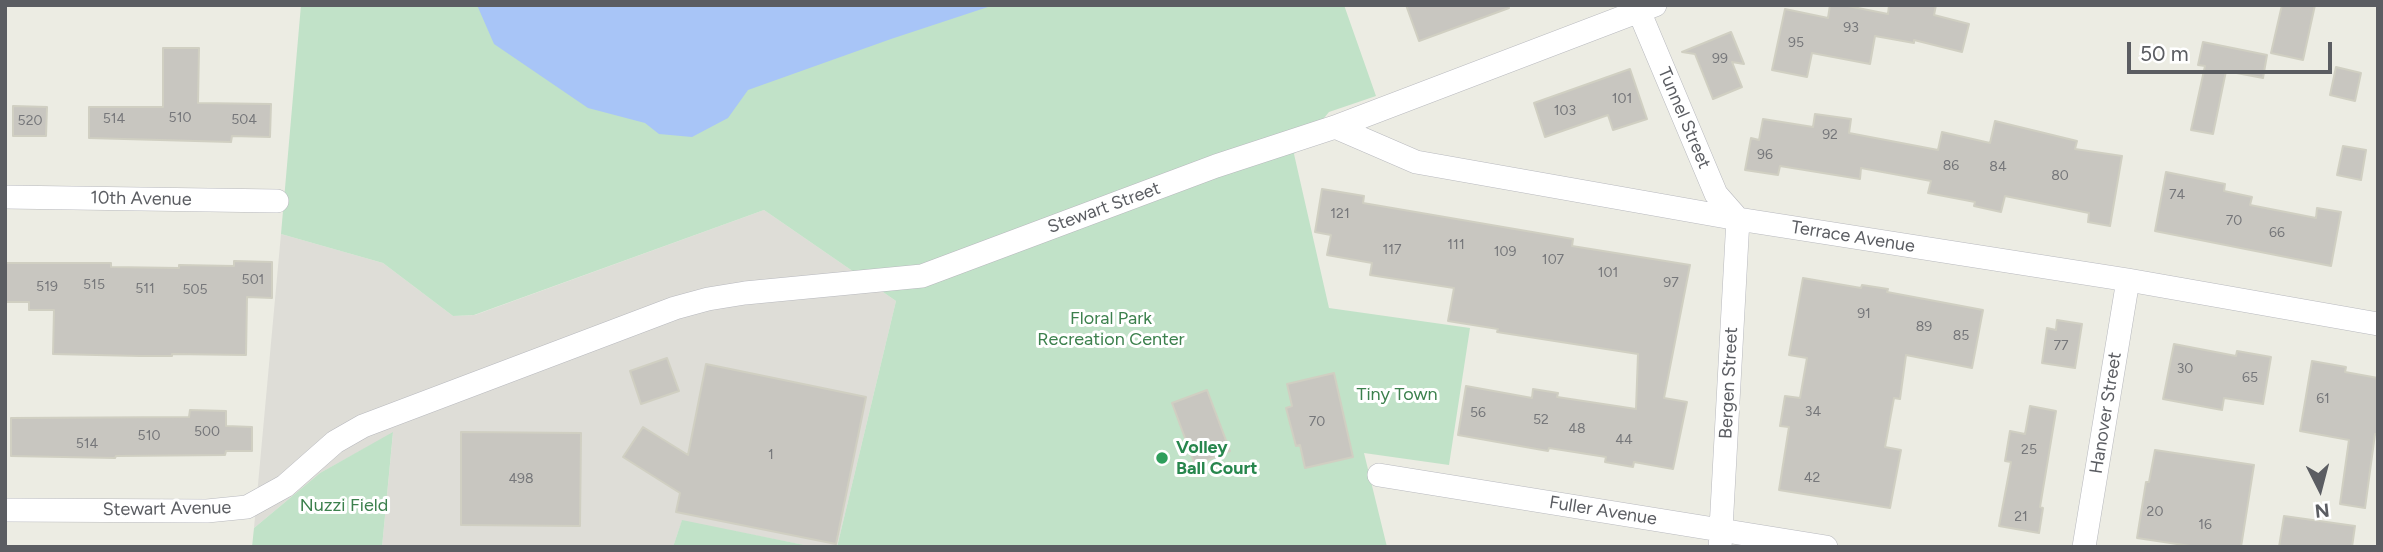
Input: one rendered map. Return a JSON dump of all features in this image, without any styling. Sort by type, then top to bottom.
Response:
[{"type":"street","name":"Stewart Street","points":[[541,359],[675,308],[708,299],[922,276],[1216,166],[1335,127],[1600,15],[1647,8]]},
{"type":"street","name":"Tunnel Street","points":[[1647,8],[1716,194],[1738,219]]},
{"type":"street","name":"Terrace Avenue","points":[[1335,127],[1416,162],[1738,219],[2128,279],[2378,324]]},
{"type":"street","name":"10th Avenue","points":[[5,197],[277,201]]},
{"type":"street","name":"Bergen Street","points":[[1721,538],[1738,219]]},
{"type":"street","name":"Hanover Street","points":[[2084,547],[2128,279]]},
{"type":"street","name":"Stewart Avenue","points":[[5,510],[207,511],[247,507],[285,486],[335,442],[363,426],[541,359]]},
{"type":"street","name":"Fuller Avenue","points":[[1379,475],[1721,538],[1826,547]]},
{"type":"shaded area","points":[[764,210],[896,301],[837,547],[814,547],[682,521],[673,547],[382,547],[393,433],[320,473],[254,528],[281,234],[383,263],[453,316],[475,315]]},
{"type":"green space","points":[[301,5],[1344,5],[1376,96],[1329,112],[1294,154],[1329,308],[1470,328],[1449,465],[1364,453],[1387,547],[837,547],[896,301],[764,210],[474,315],[453,316],[383,263],[281,234]]},
{"type":"green space","name":"Nuzzi Field","points":[[393,432],[382,547],[252,547],[254,528],[320,473]]},
{"type":"green space","points":[[682,520],[814,547],[673,547]]},
{"type":"water","points":[[477,5],[994,5],[748,90],[728,118],[692,137],[659,134],[645,123],[588,108],[494,44]]},
{"type":"building","points":[[1406,5],[1508,5],[1509,8],[1419,41]]},
{"type":"building","points":[[1830,5],[1888,14],[1889,5],[1936,5],[1934,15],[1969,24],[1962,52],[1914,40],[1914,43],[1875,36],[1870,64],[1812,53],[1807,77],[1772,70],[1785,9],[1828,18]]},
{"type":"building","points":[[2282,5],[2315,5],[2303,60],[2271,53]]},
{"type":"building","points":[[1731,32],[1744,64],[1732,62],[1742,87],[1713,99],[1695,54],[1682,52]]},
{"type":"building","points":[[2203,42],[2267,55],[2263,78],[2226,71],[2213,134],[2191,130],[2205,66],[2198,65]]},
{"type":"building","points":[[163,48],[199,48],[198,103],[271,104],[270,137],[232,136],[231,142],[89,138],[89,107],[163,107]]},
{"type":"building","points":[[2336,67],[2361,73],[2355,101],[2330,95]]},
{"type":"building","points":[[1630,69],[1647,119],[1613,130],[1608,115],[1545,137],[1534,103]]},
{"type":"building","points":[[13,106],[47,107],[46,136],[13,136]]},
{"type":"building","points":[[1815,114],[1851,119],[1849,133],[1938,150],[1942,132],[1990,143],[1995,121],[2077,141],[2075,149],[2122,156],[2110,226],[2088,222],[2089,213],[2005,196],[2001,212],[1974,206],[1975,202],[1928,193],[1931,181],[1861,168],[1860,179],[1780,166],[1778,175],[1745,170],[1751,138],[1759,140],[1763,119],[1813,127]]},
{"type":"building","points":[[2343,146],[2366,150],[2361,180],[2337,175]]},
{"type":"building","points":[[2166,172],[2225,184],[2224,191],[2252,197],[2250,205],[2316,218],[2317,208],[2341,212],[2331,266],[2155,231]]},
{"type":"building","points":[[1322,189],[1364,196],[1363,203],[1573,239],[1572,246],[1690,265],[1664,398],[1687,402],[1673,469],[1634,462],[1633,467],[1605,462],[1606,457],[1549,448],[1548,451],[1458,435],[1466,386],[1532,398],[1533,389],[1558,393],[1557,397],[1636,409],[1638,354],[1497,332],[1498,329],[1448,321],[1454,288],[1370,275],[1372,263],[1327,255],[1331,235],[1315,232]]},
{"type":"building","points":[[234,261],[272,262],[272,298],[247,297],[246,355],[53,354],[54,310],[29,310],[29,302],[5,302],[5,263],[111,263],[111,267],[179,268],[179,265],[234,266]]},
{"type":"building","points":[[1803,278],[1861,288],[1862,285],[1888,289],[1887,292],[1983,310],[1972,368],[1906,355],[1900,399],[1894,398],[1885,447],[1901,450],[1890,508],[1779,490],[1789,427],[1780,426],[1785,396],[1800,398],[1807,358],[1789,355]]},
{"type":"building","points":[[2057,320],[2082,324],[2075,368],[2042,363],[2047,328],[2056,330]]},
{"type":"building","points":[[2174,344],[2236,356],[2237,351],[2271,357],[2263,404],[2224,398],[2222,410],[2163,399]]},
{"type":"building","points":[[667,358],[679,391],[641,404],[630,371]]},
{"type":"building","points":[[2312,361],[2346,367],[2345,372],[2378,378],[2378,435],[2375,434],[2365,508],[2340,504],[2349,440],[2300,431]]},
{"type":"building","points":[[706,364],[866,397],[836,544],[676,512],[680,493],[623,457],[643,427],[688,455]]},
{"type":"building","points":[[1334,373],[1353,457],[1305,468],[1300,445],[1296,446],[1286,408],[1292,406],[1287,384]]},
{"type":"building","points":[[1207,390],[1230,451],[1195,465],[1172,403]]},
{"type":"building","points":[[2030,406],[2056,411],[2040,507],[2043,508],[2039,533],[1999,526],[2011,462],[2005,461],[2010,431],[2025,434]]},
{"type":"building","points":[[190,410],[226,411],[226,426],[252,427],[252,451],[226,451],[225,455],[115,458],[11,456],[11,418],[189,417]]},
{"type":"building","points":[[461,432],[581,433],[580,526],[461,525]]},
{"type":"building","points":[[2155,450],[2254,465],[2241,547],[2197,547],[2137,538],[2146,482],[2149,482]]},
{"type":"building","points":[[2284,516],[2355,526],[2352,547],[2279,547]]},
{"type":"place","name":"Volley Ball Court","points":[[1162,458]]},
{"type":"park label","name":"Floral Park Recreation Center","points":[[1111,329]]},
{"type":"park label","name":"Tiny Town","points":[[1397,395]]}]
